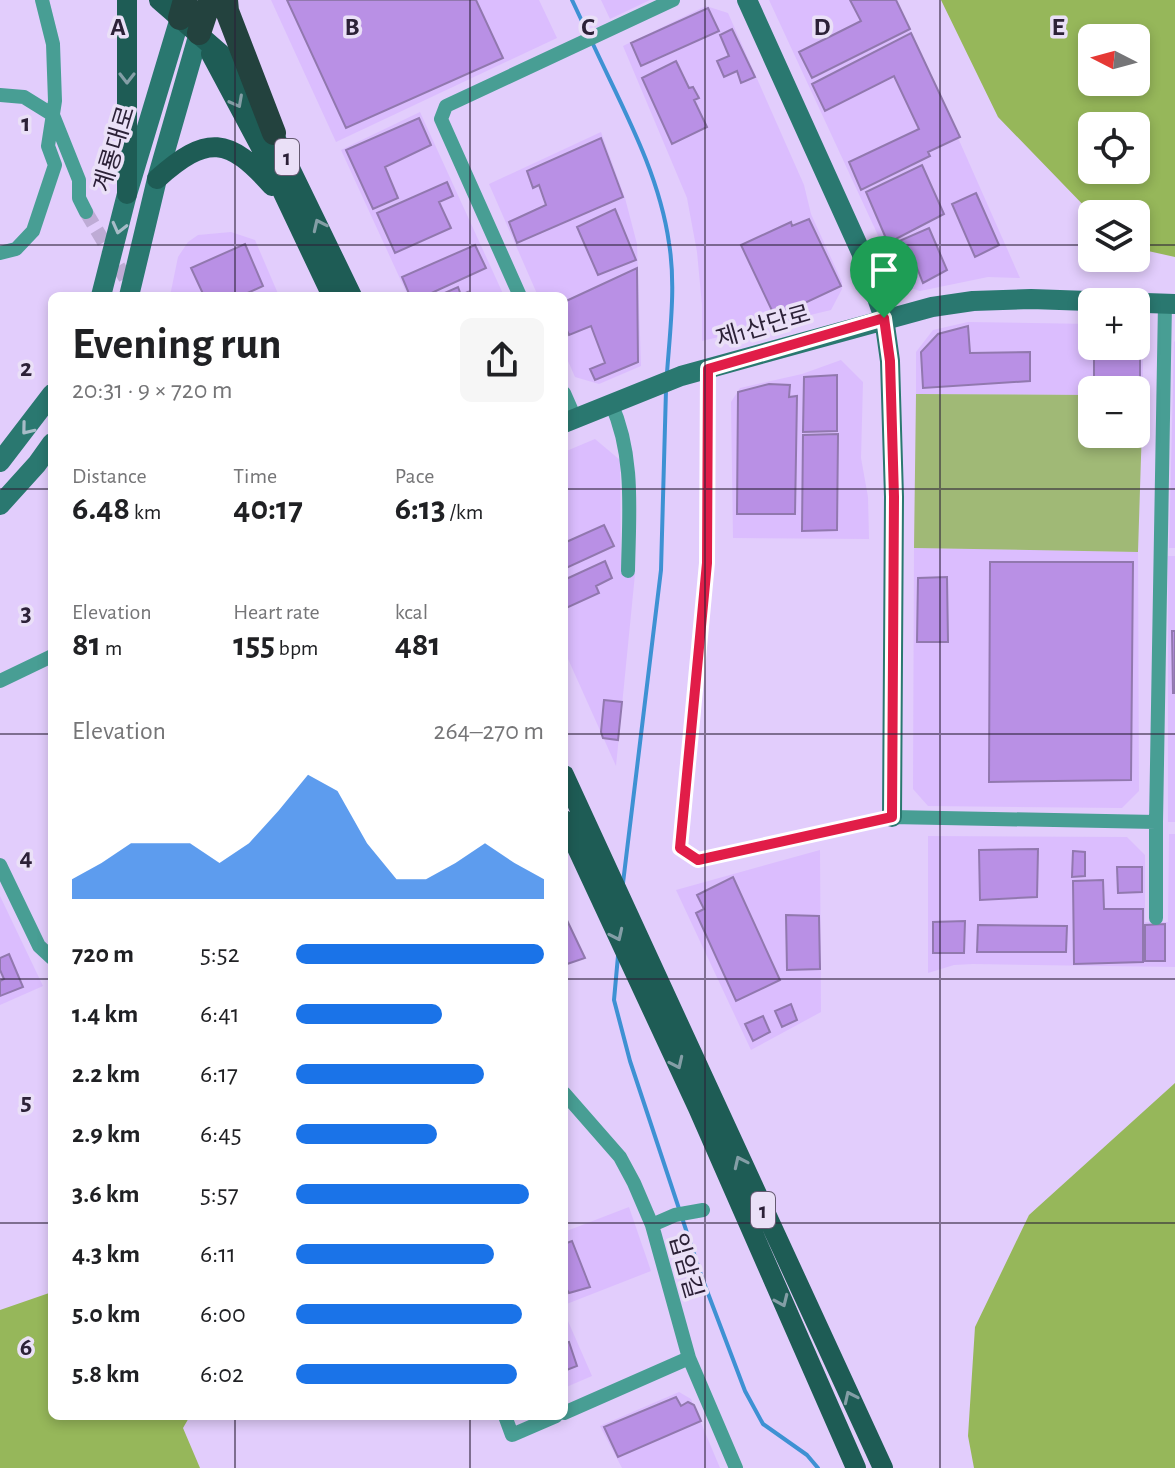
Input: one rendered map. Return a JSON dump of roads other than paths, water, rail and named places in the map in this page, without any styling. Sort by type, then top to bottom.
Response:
[{"type":"highway","points":[[188,17],[210,0]]},
{"type":"highway","points":[[226,0],[227,11],[274,133]]},
{"type":"main road","points":[[127,0],[127,194]]},
{"type":"main road","points":[[159,0],[188,17]]},
{"type":"main road","name":"1","points":[[188,17],[228,60],[255,96],[350,292]]},
{"type":"main road","name":"1","points":[[188,17],[290,206],[330,292]]},
{"type":"main road","points":[[157,179],[181,158],[201,149],[225,148],[246,158],[290,206]]},
{"type":"main road","name":"1","points":[[568,784],[883,1468]]},
{"type":"main road","name":"1","points":[[568,828],[856,1468]]},
{"type":"street","points":[[0,253],[16,249],[33,231],[55,165],[48,146],[53,115],[53,44],[42,0]]},
{"type":"street","points":[[518,292],[441,119],[446,106],[673,0]]},
{"type":"street","points":[[747,0],[861,252],[884,318],[890,361],[894,497],[892,817]]},
{"type":"street","name":"계룡대로","points":[[102,292],[127,194],[188,17]]},
{"type":"street","name":"계룡대로","points":[[130,292],[157,179],[188,17]]},
{"type":"street","points":[[0,95],[24,97],[53,115],[79,180],[79,198],[86,212]]},
{"type":"street","name":"제1산단로","points":[[570,421],[681,376],[884,318],[973,301],[1058,299],[1170,304]]},
{"type":"street","points":[[1156,918],[1170,304]]},
{"type":"street","points":[[708,369],[707,563],[680,848],[698,860],[892,817],[1156,822]]},
{"type":"street","points":[[0,462],[48,399]]},
{"type":"street","points":[[611,403],[622,428],[628,457],[628,571]]},
{"type":"street","points":[[0,505],[48,449]]},
{"type":"street","points":[[0,681],[48,658]]},
{"type":"street","points":[[0,865],[39,946],[48,954]]},
{"type":"street","name":"입암길","points":[[568,1098],[620,1157],[652,1225],[689,1358],[736,1468]]},
{"type":"street","points":[[652,1225],[680,1214],[703,1210]]},
{"type":"street","points":[[568,1411],[689,1358]]},
{"type":"street","points":[[506,1420],[512,1435],[547,1420]]},
{"type":"waterway","points":[[572,0],[588,34]]},
{"type":"waterway","points":[[592,42],[638,140],[664,217],[672,275],[667,373]]},
{"type":"waterway","points":[[623,883],[661,570],[666,390]]},
{"type":"waterway","points":[[618,956],[614,1000],[630,1061],[701,1275],[745,1391],[763,1424],[807,1455],[818,1468]]},
{"type":"tunnel","points":[[86,212],[133,291]]}]
